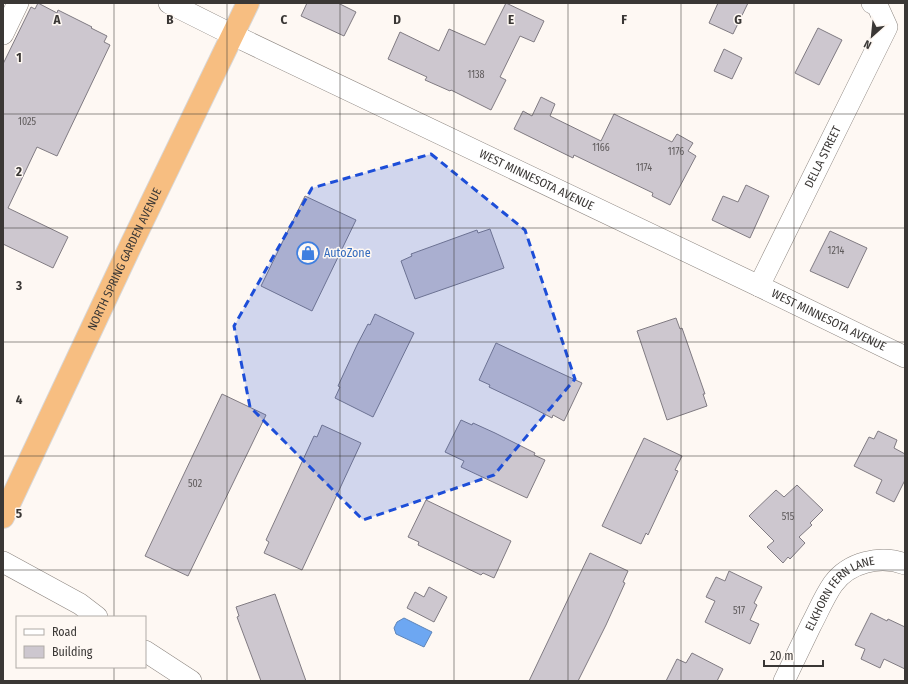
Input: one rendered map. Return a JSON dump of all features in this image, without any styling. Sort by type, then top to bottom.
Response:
[{"type":"highway","name":"NORTH SPRING GARDEN AVENUE","points":[[3,517],[133,240],[248,3]]},
{"type":"street","points":[[3,34],[18,3]]},
{"type":"street","name":"WEST MINNESOTA AVENUE","points":[[169,3],[905,357]]},
{"type":"street","name":"DELLA STREET","points":[[760,286],[887,28],[877,5],[872,3]]},
{"type":"street","name":"ELKHORN FERN LANE","points":[[784,681],[825,597],[834,583],[843,574],[856,565],[873,560],[896,561],[905,564]]},
{"type":"street","points":[[3,562],[80,604],[96,616]]},
{"type":"street","points":[[146,652],[191,681]]},
{"type":"highlighted area","points":[[431,154],[525,230],[575,379],[494,475],[363,520],[250,407],[234,326],[312,188]]},
{"type":"water","points":[[404,618],[432,632],[424,647],[396,634],[394,628],[397,622]]},
{"type":"building","points":[[38,3],[57,13],[58,10],[92,27],[91,28],[107,36],[104,42],[110,45],[57,156],[37,147],[8,208],[68,237],[53,268],[3,244],[3,64],[31,7],[35,9]]},
{"type":"building","points":[[307,3],[338,3],[356,12],[344,36],[301,16]]},
{"type":"building","points":[[506,3],[544,21],[534,42],[520,36],[500,77],[506,80],[491,110],[451,90],[450,91],[425,80],[427,77],[388,59],[400,32],[439,51],[449,29],[485,45]]},
{"type":"building","points":[[718,3],[748,3],[733,34],[709,23]]},
{"type":"building","points":[[818,28],[842,40],[819,85],[795,73]]},
{"type":"building","points":[[724,49],[742,58],[732,79],[714,71]]},
{"type":"building","points":[[541,97],[555,104],[550,116],[601,141],[614,114],[672,142],[677,134],[693,143],[688,151],[696,156],[670,205],[652,196],[653,193],[574,155],[573,158],[514,129],[523,111],[532,116]]},
{"type":"building","points":[[746,185],[769,196],[750,238],[712,220],[723,196],[738,202]]},
{"type":"building","name":"AutoZone","points":[[305,196],[356,220],[312,311],[261,286]]},
{"type":"building","points":[[490,229],[504,268],[415,299],[401,261],[412,256],[411,254],[477,230],[478,233]]},
{"type":"building","points":[[830,231],[867,248],[848,288],[810,271]]},
{"type":"building","points":[[375,314],[414,333],[373,417],[335,398],[340,387],[338,386],[357,345]]},
{"type":"building","points":[[676,318],[680,329],[682,328],[705,394],[703,394],[707,406],[667,420],[637,331]]},
{"type":"building","points":[[496,343],[582,383],[564,421],[553,415],[552,418],[489,387],[490,385],[479,380]]},
{"type":"building","points":[[222,394],[266,415],[188,576],[145,556]]},
{"type":"building","points":[[461,420],[472,425],[473,423],[495,433],[535,453],[534,455],[545,460],[527,498],[461,467],[464,461],[445,452]]},
{"type":"building","points":[[322,425],[361,443],[302,570],[264,553],[269,542],[266,540],[314,436],[317,437]]},
{"type":"building","points":[[878,431],[897,440],[894,448],[905,454],[905,480],[894,502],[876,493],[882,480],[854,466],[869,437],[874,439]]},
{"type":"building","points":[[644,438],[682,456],[675,470],[678,471],[648,535],[646,533],[641,544],[602,526]]},
{"type":"building","points":[[797,485],[823,510],[810,523],[812,525],[799,537],[805,543],[790,559],[788,557],[783,563],[767,547],[774,541],[749,516],[776,490],[784,497]]},
{"type":"building","points":[[426,500],[511,541],[494,578],[483,573],[481,575],[418,545],[419,542],[408,537]]},
{"type":"building","points":[[590,553],[628,571],[623,582],[625,583],[606,625],[578,681],[529,681]]},
{"type":"building","points":[[729,571],[762,587],[754,603],[757,605],[750,620],[759,624],[750,644],[705,622],[715,601],[706,597],[716,577],[725,581]]},
{"type":"building","points":[[429,587],[447,597],[434,622],[407,608],[415,592],[424,597]]},
{"type":"building","points":[[275,594],[306,681],[261,681],[237,617],[239,616],[236,607]]},
{"type":"building","points":[[871,613],[887,621],[888,619],[905,627],[905,669],[884,659],[880,668],[861,659],[865,649],[855,645]]},
{"type":"building","points":[[692,653],[723,669],[717,681],[666,681],[677,659],[686,663]]},
{"type":"place","name":"AutoZone","points":[[308,253]]}]
